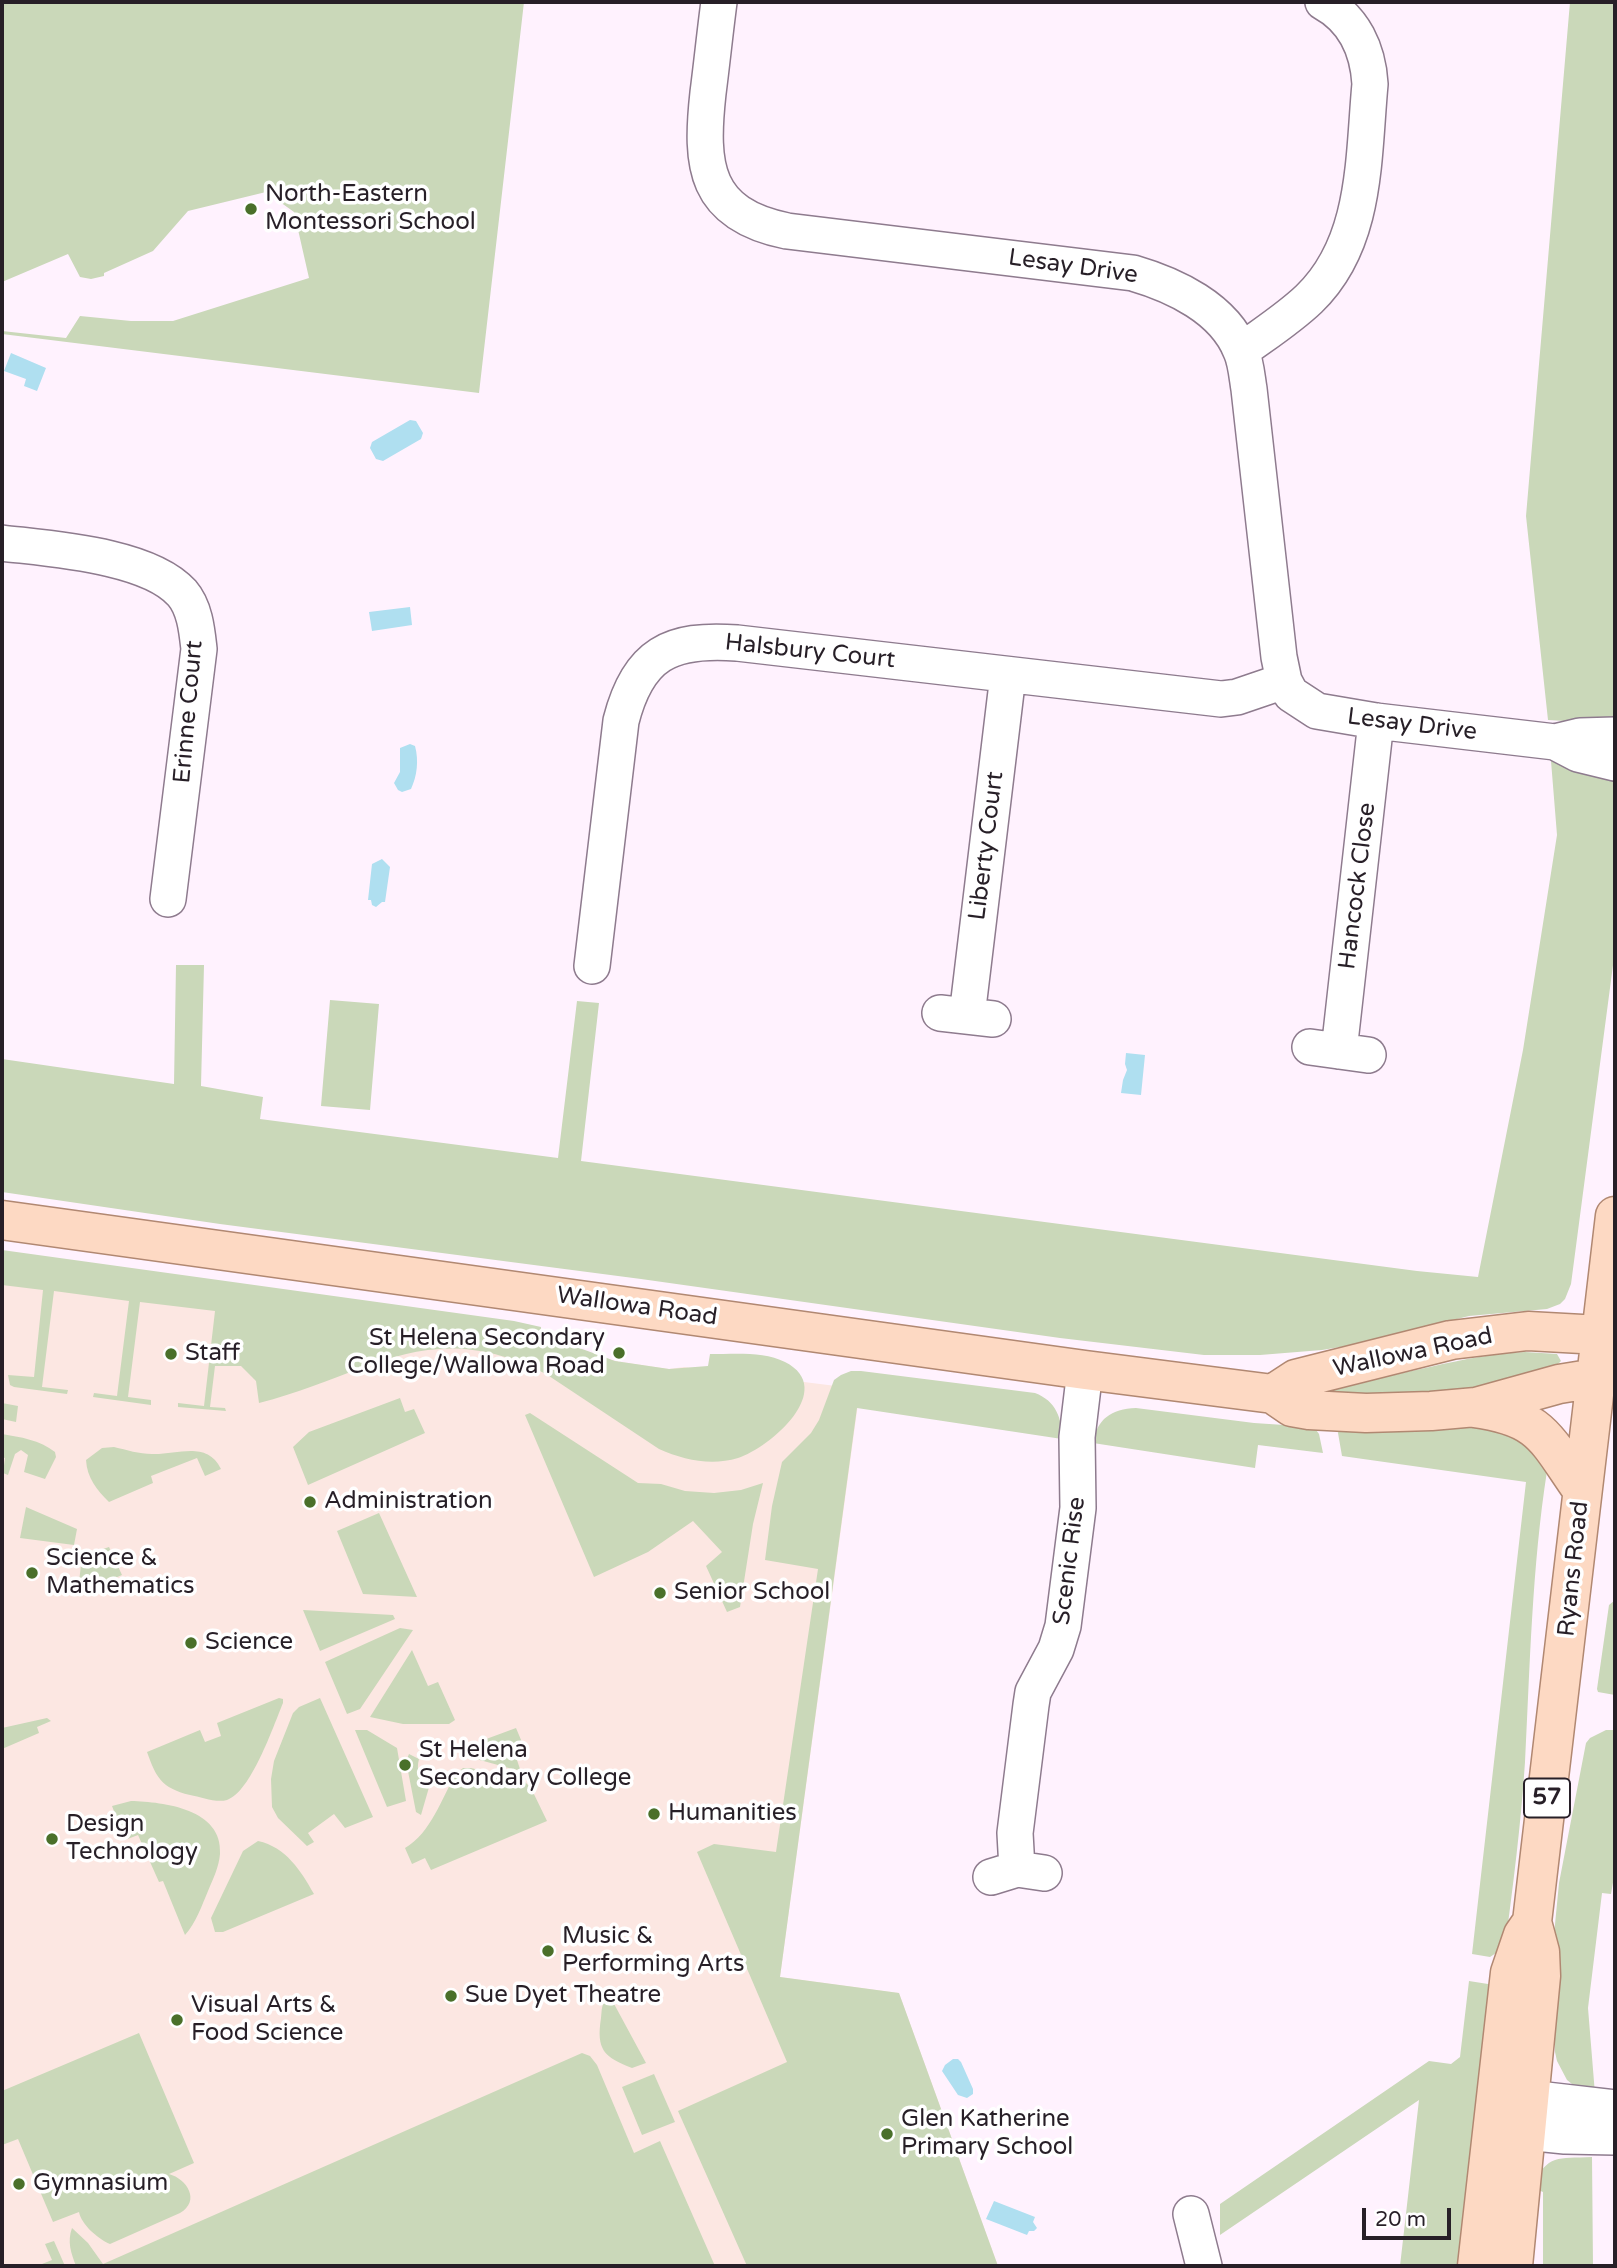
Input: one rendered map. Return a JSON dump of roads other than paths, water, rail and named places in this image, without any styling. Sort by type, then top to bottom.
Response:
[{"type":"main road","name":"Ryans Road","points":[[1513,2266],[1510,1973],[1523,1935],[1532,1922],[1582,1490],[1606,1378],[1615,1216]]},
{"type":"main road","name":"Wallowa Road","points":[[2,1220],[1273,1394],[1292,1407],[1323,1411],[1366,1413],[1469,1408],[1559,1384],[1606,1378]]},
{"type":"main road","name":"Wallowa Road","points":[[1273,1394],[1296,1379],[1451,1340],[1528,1331],[1608,1336]]},
{"type":"main road","points":[[1469,1408],[1505,1414],[1533,1426],[1543,1435],[1582,1490]]},
{"type":"main road","name":"Ryans Road","points":[[1477,2266],[1511,2113]]},
{"type":"street","name":"Lesay Drive","points":[[719,2],[704,131],[706,164],[721,196],[751,221],[786,231],[1133,273],[1160,281],[1205,307],[1219,320],[1241,351],[1249,389],[1279,657],[1284,681],[1292,694],[1317,711],[1377,721],[1555,742],[1580,736],[1615,735]]},
{"type":"street","points":[[1241,351],[1287,319],[1310,298],[1339,261],[1356,220],[1368,104],[1368,65],[1364,48],[1355,31],[1343,17],[1323,2]]},
{"type":"street","name":"Erinne Court","points":[[2,543],[103,558],[144,569],[170,582],[183,595],[191,609],[197,628],[199,649],[168,898]]},
{"type":"street","name":"Halsbury Court","points":[[592,965],[621,721],[627,697],[637,678],[650,663],[666,651],[687,643],[709,641],[1220,699],[1237,697],[1284,681]]},
{"type":"street","name":"Liberty Court","points":[[967,1016],[1008,675]]},
{"type":"street","name":"Hancock Close","points":[[1339,1051],[1377,721]]},
{"type":"street","name":"Lesay Drive","points":[[1555,742],[1578,754],[1615,763]]},
{"type":"street","name":"Scenic Rise","points":[[1017,1873],[1015,1832],[1033,1692],[1056,1648],[1063,1626],[1078,1508],[1077,1437],[1085,1370]]},
{"type":"street","points":[[1511,2113],[1615,2108]]},
{"type":"street","points":[[1511,2113],[1565,2136],[1615,2137]]},
{"type":"street","points":[[1191,2214],[1204,2266]]},
{"type":"water","points":[[11,353],[46,368],[37,391],[24,386],[26,379],[4,371]]},
{"type":"water","points":[[410,420],[416,421],[423,433],[421,439],[383,461],[376,459],[370,448],[372,442]]},
{"type":"water","points":[[410,607],[412,625],[372,631],[369,612]]},
{"type":"water","points":[[410,744],[415,746],[416,774],[411,789],[402,792],[394,783],[400,772],[400,748]]},
{"type":"water","points":[[382,859],[390,867],[385,902],[376,907],[368,900],[372,864]]},
{"type":"water","points":[[1126,1053],[1145,1055],[1141,1095],[1121,1093],[1127,1070]]},
{"type":"water","points":[[953,2059],[961,2062],[973,2089],[973,2094],[967,2098],[958,2095],[942,2071]]},
{"type":"water","points":[[994,2201],[1035,2217],[1033,2222],[1037,2228],[1029,2231],[1027,2235],[986,2219]]},
{"type":"place","name":"North-Eastern Montessori School","points":[[251,209]]},
{"type":"place","name":"St Helena Secondary College/Wallowa Road","points":[[619,1353]]},
{"type":"place","name":"Staff","points":[[171,1354]]},
{"type":"place","name":"Administration","points":[[310,1502]]},
{"type":"place","name":"Science & Mathematics","points":[[32,1573]]},
{"type":"place","name":"Senior School","points":[[660,1593]]},
{"type":"place","name":"Science","points":[[191,1643]]},
{"type":"place","name":"St Helena Secondary College","points":[[405,1765]]},
{"type":"place","name":"Humanities","points":[[654,1814]]},
{"type":"place","name":"Design Technology","points":[[52,1839]]},
{"type":"place","name":"Music & Performing Arts","points":[[548,1951]]},
{"type":"place","name":"Sue Dyet Theatre","points":[[451,1996]]},
{"type":"place","name":"Visual Arts & Food Science","points":[[177,2020]]},
{"type":"place","name":"Glen Katherine Primary School","points":[[887,2134]]},
{"type":"place","name":"Gymnasium","points":[[19,2184]]}]
